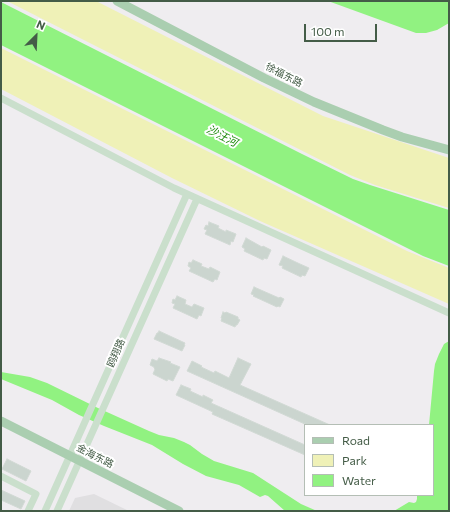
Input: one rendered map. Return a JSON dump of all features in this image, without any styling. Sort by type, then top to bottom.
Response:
[{"type":"main road","name":"徐福东路","points":[[117,1],[258,75],[314,102],[402,137],[449,150]]},
{"type":"main road","name":"徐福东路","points":[[130,1],[267,73],[322,100],[385,125],[411,134],[449,144]]},
{"type":"main road","name":"金海东路","points":[[1,421],[165,511]]},
{"type":"main road","name":"金海东路","points":[[1,428],[69,458]]},
{"type":"main road","name":"金海东路","points":[[79,464],[179,511]]},
{"type":"street","points":[[1,98],[197,199],[449,313]]},
{"type":"street","name":"鸥翔路","points":[[45,511],[187,194]]},
{"type":"street","name":"鸥翔路","points":[[57,511],[197,199]]},
{"type":"street","points":[[1,476],[36,494],[28,511]]},
{"type":"shaded area","points":[[94,494],[129,511],[69,511],[75,498]]},
{"type":"green space","points":[[7,1],[96,1],[323,116],[449,158],[449,208],[375,185],[350,175]]},
{"type":"green space","points":[[1,48],[407,251],[449,268],[449,304],[260,221],[172,178],[1,89]]},
{"type":"water","points":[[328,1],[449,1],[449,23],[437,30],[426,33],[416,33]]},
{"type":"water","name":"沙汪河","points":[[1,2],[353,179],[449,210],[449,266],[423,256],[1,45]]},
{"type":"water","points":[[449,341],[449,511],[394,511],[409,502],[416,502],[417,496],[434,496],[434,424],[429,424],[435,364],[444,344]]},
{"type":"water","points":[[1,372],[30,377],[47,383],[149,431],[184,442],[214,461],[253,473],[301,504],[317,511],[285,511],[268,496],[265,495],[260,497],[239,485],[206,476],[152,445],[104,426],[79,415],[52,400],[1,379]]},
{"type":"building","points":[[209,222],[219,226],[218,228],[226,232],[226,230],[236,234],[233,242],[231,241],[230,245],[205,234],[207,230],[204,229],[206,225],[208,226]]},
{"type":"building","points":[[246,238],[271,250],[267,259],[264,258],[263,260],[244,251],[245,249],[242,247]]},
{"type":"building","points":[[283,256],[309,268],[305,276],[302,275],[301,277],[282,268],[283,266],[279,265]]},
{"type":"building","points":[[193,260],[202,264],[201,266],[209,269],[210,267],[220,272],[217,280],[215,279],[213,282],[189,271],[191,268],[188,266],[189,262],[191,263]]},
{"type":"building","points":[[254,287],[284,299],[280,307],[253,296],[254,295],[251,294]]},
{"type":"building","points":[[177,296],[186,300],[185,304],[192,307],[194,304],[204,308],[201,316],[199,315],[197,319],[173,308],[175,304],[172,303],[173,299],[175,300]]},
{"type":"building","points":[[223,312],[238,317],[240,320],[235,327],[221,321]]},
{"type":"building","points":[[159,331],[185,343],[182,351],[154,339]]},
{"type":"building","points":[[159,358],[180,367],[173,381],[168,379],[167,381],[153,374],[155,369],[150,365],[152,359],[157,361]]},
{"type":"building","points":[[238,358],[251,364],[240,385],[328,424],[305,424],[187,371],[192,361],[214,373],[215,371],[229,378]]},
{"type":"building","points":[[181,385],[191,389],[190,391],[213,400],[211,403],[304,445],[304,455],[212,414],[213,412],[176,395]]},
{"type":"building","points":[[7,459],[31,471],[26,481],[2,469]]},
{"type":"building","points":[[1,490],[25,501],[21,509],[1,500]]}]
